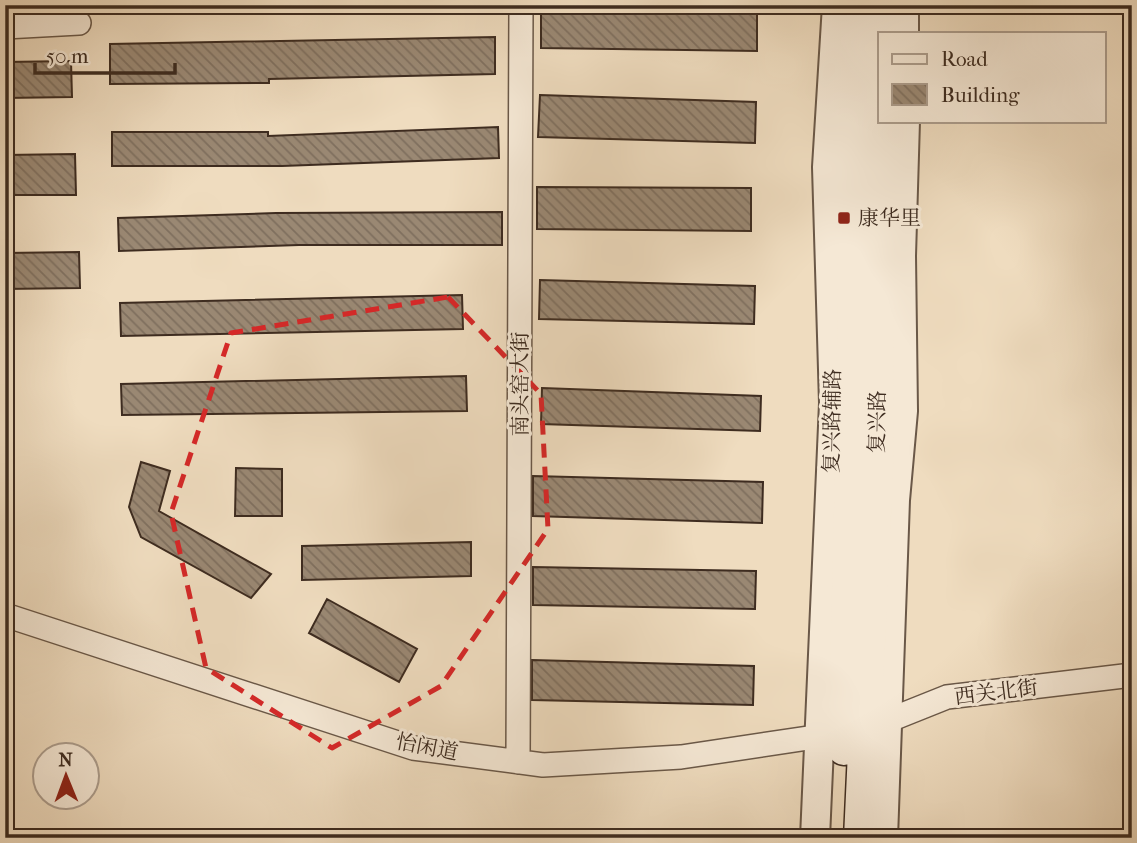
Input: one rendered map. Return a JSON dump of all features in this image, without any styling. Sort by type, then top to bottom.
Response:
[{"type":"main road","name":"复兴路","points":[[883,32],[885,11]]},
{"type":"main road","name":"复兴路","points":[[860,838],[854,730],[852,432],[878,100]]},
{"type":"main road","name":"复兴路","points":[[839,838],[854,730]]},
{"type":"street","name":"南头窑大街","points":[[518,762],[521,5]]},
{"type":"street","name":"复兴路辅路","points":[[837,5],[827,167],[834,403],[854,730],[883,838]]},
{"type":"street","points":[[5,27],[79,23]]},
{"type":"street","name":"复兴路辅路","points":[[815,838],[854,730],[895,500],[904,411],[901,256],[905,122]]},
{"type":"street","name":"怡闲道","points":[[5,615],[413,748],[544,765],[681,757],[854,730]]},
{"type":"street","name":"西关北街","points":[[854,730],[947,697],[1132,675]]},
{"type":"highlighted area","points":[[448,297],[541,394],[548,529],[441,686],[332,748],[206,668],[171,513],[231,333]]},
{"type":"building","points":[[541,10],[757,13],[757,51],[541,48]]},
{"type":"building","points":[[495,37],[495,74],[269,79],[269,83],[110,84],[110,44]]},
{"type":"building","points":[[71,61],[72,97],[5,98],[5,62]]},
{"type":"building","points":[[540,95],[756,102],[755,143],[538,137]]},
{"type":"building","points":[[498,127],[499,158],[282,166],[112,166],[112,132],[268,132],[268,136]]},
{"type":"building","points":[[75,154],[76,195],[5,195],[5,155]]},
{"type":"building","points":[[537,187],[751,188],[751,231],[537,229]]},
{"type":"building","points":[[502,212],[502,245],[299,245],[119,251],[118,218],[276,213]]},
{"type":"building","points":[[79,252],[80,288],[5,289],[5,253]]},
{"type":"building","points":[[540,280],[755,286],[754,324],[539,319]]},
{"type":"building","points":[[462,295],[463,329],[121,336],[120,303]]},
{"type":"building","points":[[466,376],[467,411],[122,415],[121,384]]},
{"type":"building","points":[[542,388],[761,396],[760,431],[541,424]]},
{"type":"building","points":[[141,462],[170,471],[159,511],[271,574],[251,598],[141,537],[129,507]]},
{"type":"building","points":[[236,468],[282,469],[282,516],[235,516]]},
{"type":"building","points":[[533,476],[763,482],[762,523],[533,516]]},
{"type":"building","points":[[471,542],[471,576],[302,580],[302,546]]},
{"type":"building","points":[[533,567],[756,571],[755,609],[533,605]]},
{"type":"building","points":[[327,599],[417,649],[399,682],[309,633]]},
{"type":"building","points":[[532,660],[754,666],[753,705],[532,700]]},
{"type":"place","name":"康华里","points":[[844,218]]}]
